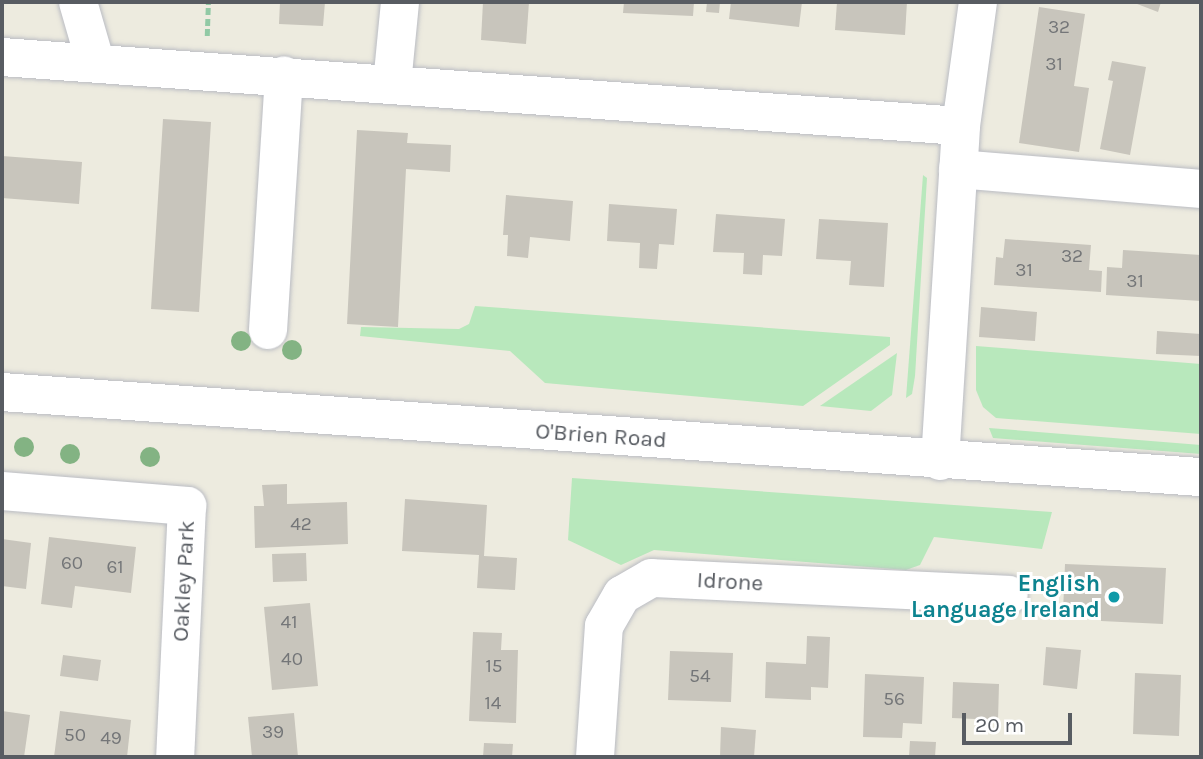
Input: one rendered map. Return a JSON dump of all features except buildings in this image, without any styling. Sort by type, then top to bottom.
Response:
[{"type":"street","points":[[78,2],[95,61]]},
{"type":"street","points":[[392,84],[401,2]]},
{"type":"street","points":[[940,461],[961,127],[978,2]]},
{"type":"street","points":[[2,57],[95,61],[961,127]]},
{"type":"street","points":[[268,330],[284,76]]},
{"type":"street","points":[[958,169],[1201,189]]},
{"type":"street","name":"O'Brien Road","points":[[2,392],[940,461],[1201,477]]},
{"type":"street","name":"Oakley Park","points":[[2,491],[187,506],[175,757]]},
{"type":"street","name":"Idrone","points":[[595,757],[604,626],[622,594],[652,578],[1009,595]]},
{"type":"green space","points":[[923,175],[927,178],[915,376],[912,394],[906,398]]},
{"type":"green space","points":[[475,306],[890,337],[890,345],[803,406],[545,383],[510,351],[360,336],[361,327],[459,329],[469,324]]},
{"type":"green space","points":[[976,346],[1201,364],[1201,434],[996,418],[983,407],[976,390]]},
{"type":"green space","points":[[897,353],[892,395],[871,411],[820,406]]},
{"type":"green space","points":[[989,428],[1201,445],[1201,454],[993,438]]},
{"type":"green space","points":[[572,478],[1052,512],[1042,549],[934,537],[920,565],[906,570],[654,550],[621,565],[568,540]]},
{"type":"place","name":"English Language Ireland","points":[[1114,597]]}]
